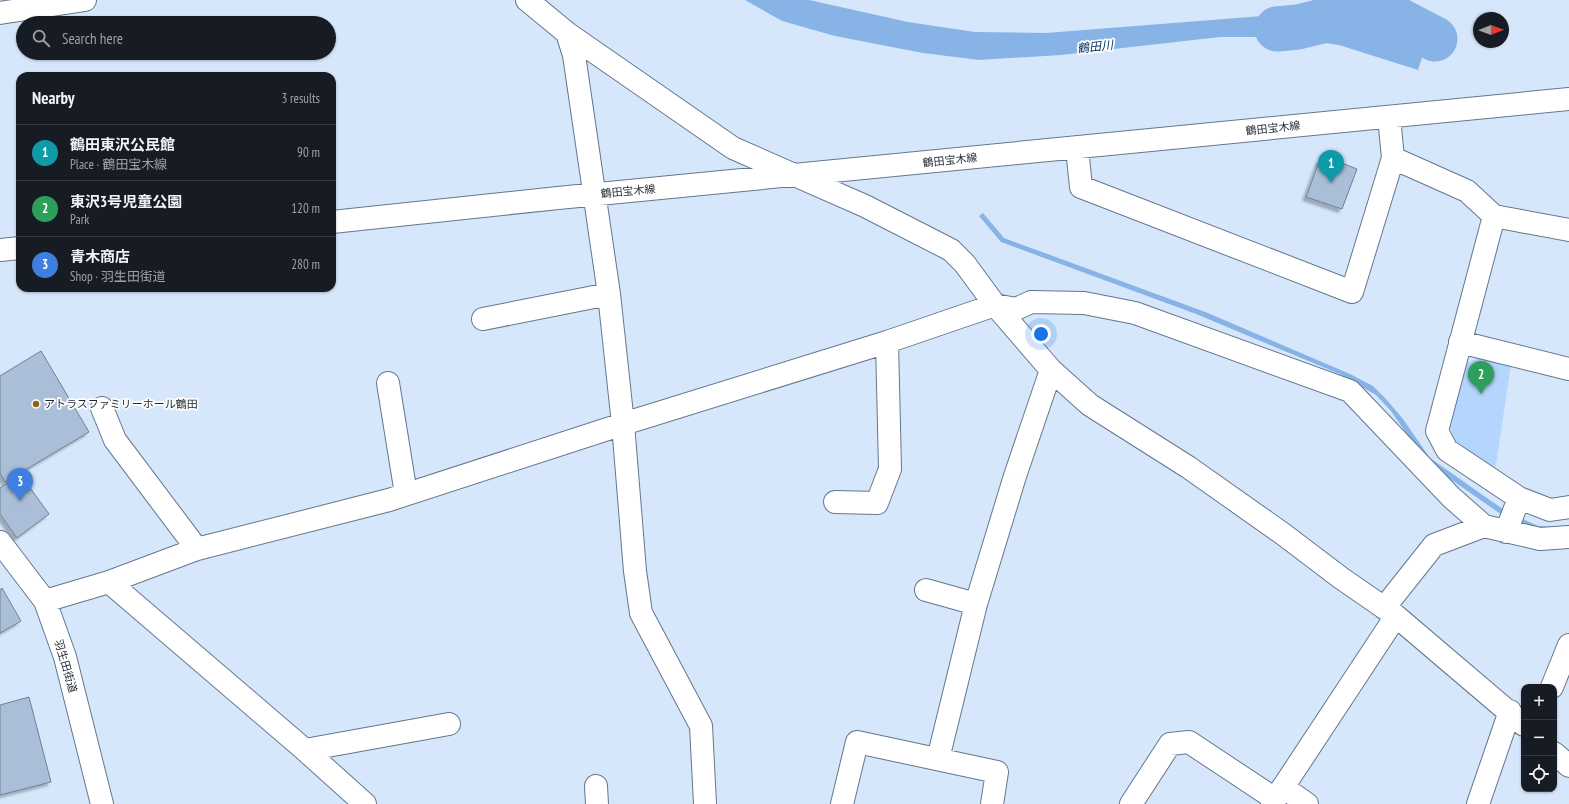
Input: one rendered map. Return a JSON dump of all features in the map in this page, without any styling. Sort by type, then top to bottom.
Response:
[{"type":"street","points":[[0,13],[85,0]]},
{"type":"street","points":[[527,0],[567,33],[733,148],[865,206],[951,250],[965,264],[995,305],[1051,370],[1090,405],[1188,467],[1390,612],[1517,718],[1478,804]]},
{"type":"street","points":[[567,33],[574,55],[609,294],[623,424],[635,571],[641,613],[701,726],[705,804]]},
{"type":"street","name":"鶴田宝木線","points":[[336,222],[1569,99]]},
{"type":"street","points":[[1077,148],[1081,187],[1352,292],[1393,158],[1389,117]]},
{"type":"street","points":[[1393,158],[1467,191],[1494,216],[1569,230]]},
{"type":"street","points":[[1494,216],[1437,430],[1447,450],[1519,498],[1550,510],[1569,507]]},
{"type":"street","points":[[0,250],[16,248]]},
{"type":"street","points":[[483,319],[609,294]]},
{"type":"street","points":[[45,601],[109,582],[198,549],[406,494],[623,424],[887,342],[995,305],[1016,309],[1031,302],[1084,303],[1135,313],[1350,391],[1451,496],[1484,526],[1540,539],[1569,537]]},
{"type":"street","points":[[835,502],[877,503],[890,469],[887,342]]},
{"type":"street","points":[[1460,342],[1569,368]]},
{"type":"street","points":[[938,759],[976,604],[1015,476],[1051,370]]},
{"type":"street","points":[[388,383],[406,494]]},
{"type":"street","points":[[102,408],[115,440],[198,549]]},
{"type":"street","points":[[1506,532],[1519,498]]},
{"type":"street","points":[[1277,797],[1390,612],[1434,545],[1484,526]]},
{"type":"street","name":"羽生田街道","points":[[0,542],[45,601],[65,658],[102,804]]},
{"type":"street","points":[[109,582],[365,804]]},
{"type":"street","points":[[926,590],[976,604]]},
{"type":"street","points":[[1553,684],[1569,645]]},
{"type":"street","points":[[304,750],[449,724]]},
{"type":"street","points":[[842,804],[858,742],[997,772],[992,804]]},
{"type":"street","points":[[1131,804],[1170,744],[1189,742],[1277,797],[1306,804]]},
{"type":"street","points":[[1557,756],[1569,766]]},
{"type":"shaded area","points":[[1480,358],[1511,365],[1495,471],[1456,441],[1448,423],[1465,363]]},
{"type":"water","points":[[745,0],[809,0],[908,22],[975,32],[1046,33],[1287,14],[1387,22],[1431,30],[1418,70],[1339,45],[1287,37],[1220,37],[1061,55],[979,60],[923,53],[835,36],[782,21]]},
{"type":"water","points":[[983,213],[1004,238],[1208,313],[1350,374],[1373,386],[1403,419],[1430,458],[1504,510],[1538,526],[1569,526],[1569,531],[1534,530],[1502,515],[1426,462],[1391,411],[1376,395],[1342,375],[1196,314],[1001,242],[979,216]]},
{"type":"building","points":[[1320,159],[1338,166],[1339,162],[1357,169],[1342,209],[1306,197]]},
{"type":"building","name":"アトラスファミリーホール鶴田","points":[[41,351],[89,432],[5,482],[0,473],[0,376]]},
{"type":"building","points":[[20,474],[49,514],[17,538],[0,514],[0,488]]},
{"type":"building","points":[[2,588],[21,621],[0,633],[0,590]]},
{"type":"building","points":[[29,697],[51,782],[0,795],[0,705]]},
{"type":"waterway","name":"鶴田川","points":[[1277,29],[1298,27],[1351,14],[1395,18],[1435,39]]},
{"type":"place","name":"鶴田東沢公民館","points":[[1331,183]]},
{"type":"place","name":"東沢3号児童公園","points":[[1481,394]]},
{"type":"place","name":"アトラスファミリーホール鶴田","points":[[36,404]]},
{"type":"place","name":"青木商店","points":[[20,501]]}]
